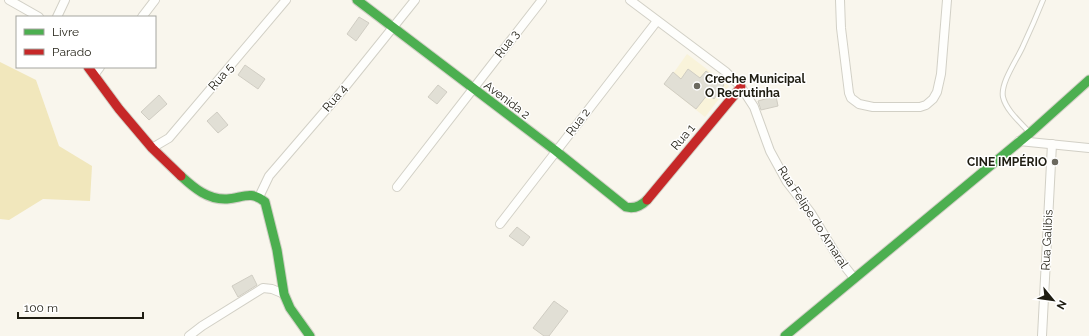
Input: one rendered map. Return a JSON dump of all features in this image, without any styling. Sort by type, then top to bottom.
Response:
[{"type":"street","points":[[9,0],[37,16]]},
{"type":"street","points":[[57,16],[65,0]]},
{"type":"street","points":[[143,16],[155,0]]},
{"type":"street","name":"Rua 5","points":[[152,148],[169,138],[286,0]]},
{"type":"street","name":"Avenida 2","points":[[358,0],[626,207],[631,209],[636,208],[644,203]]},
{"type":"street","name":"Rua 4","points":[[262,199],[269,176],[337,96],[415,0]]},
{"type":"street","name":"Rua 3","points":[[397,187],[542,0]]},
{"type":"street","name":"Rua Felipe do Amaral","points":[[630,0],[726,72],[741,87],[754,107],[770,151],[787,182],[811,213],[839,259],[854,278]]},
{"type":"street","points":[[840,0],[841,28],[849,93],[851,98],[859,104],[873,108],[920,107],[926,105],[933,99],[937,92],[941,74],[947,0]]},
{"type":"street","name":"Rua 2","points":[[500,224],[658,21]]},
{"type":"street","points":[[89,68],[119,109],[152,148],[193,187],[206,195],[226,199],[248,195],[262,199],[277,250],[284,294],[294,314],[310,336]]},
{"type":"street","points":[[94,75],[99,68]]},
{"type":"street","points":[[785,336],[1030,133],[1089,80]]},
{"type":"street","name":"Rua 1","points":[[644,203],[741,87]]},
{"type":"street","points":[[1019,141],[1089,148]]},
{"type":"street","name":"Rua Galibis","points":[[1042,336],[1052,144]]},
{"type":"street","points":[[189,336],[202,326],[263,288],[272,288],[284,294]]},
{"type":"lane","points":[[1030,133],[1006,104],[1003,98],[1003,90],[1005,82],[1044,0]]},
{"type":"shaded area","name":"Creche Municipal O Recrutinha","points":[[687,54],[729,86],[705,117],[665,85]]},
{"type":"shaded area","points":[[0,62],[36,80],[59,146],[92,166],[90,201],[43,199],[9,220],[0,219]]},
{"type":"building","points":[[359,17],[369,23],[356,41],[347,34]]},
{"type":"building","points":[[245,65],[265,79],[258,89],[238,75]]},
{"type":"building","name":"Creche Municipal O Recrutinha","points":[[688,69],[700,78],[706,71],[724,85],[714,99],[708,94],[696,109],[664,84],[673,72],[681,79]]},
{"type":"building","points":[[438,85],[447,92],[437,104],[428,97]]},
{"type":"building","points":[[159,95],[167,104],[149,120],[141,112]]},
{"type":"building","points":[[776,96],[778,106],[761,110],[758,101]]},
{"type":"building","points":[[217,112],[228,125],[218,133],[207,121]]},
{"type":"building","points":[[517,227],[530,237],[523,246],[509,236]]},
{"type":"building","points":[[252,275],[257,285],[238,297],[232,286]]},
{"type":"building","points":[[554,301],[568,311],[549,336],[544,336],[533,328]]},
{"type":"traffic: fast","points":[[357,0],[556,151],[626,207],[632,208],[647,200]]},
{"type":"traffic: fast","points":[[785,336],[1030,133],[1089,80]]},
{"type":"traffic: fast","points":[[181,176],[196,189],[214,198],[227,199],[255,196],[265,202],[277,250],[284,294],[290,308],[310,336]]},
{"type":"traffic: jam","points":[[89,68],[119,109],[152,148],[181,176]]},
{"type":"traffic: jam","points":[[647,200],[741,87]]},
{"type":"place","name":"Creche Municipal O Recrutinha","points":[[697,86]]},
{"type":"place","name":"CINE IMPÉRIO","points":[[1055,162]]}]
